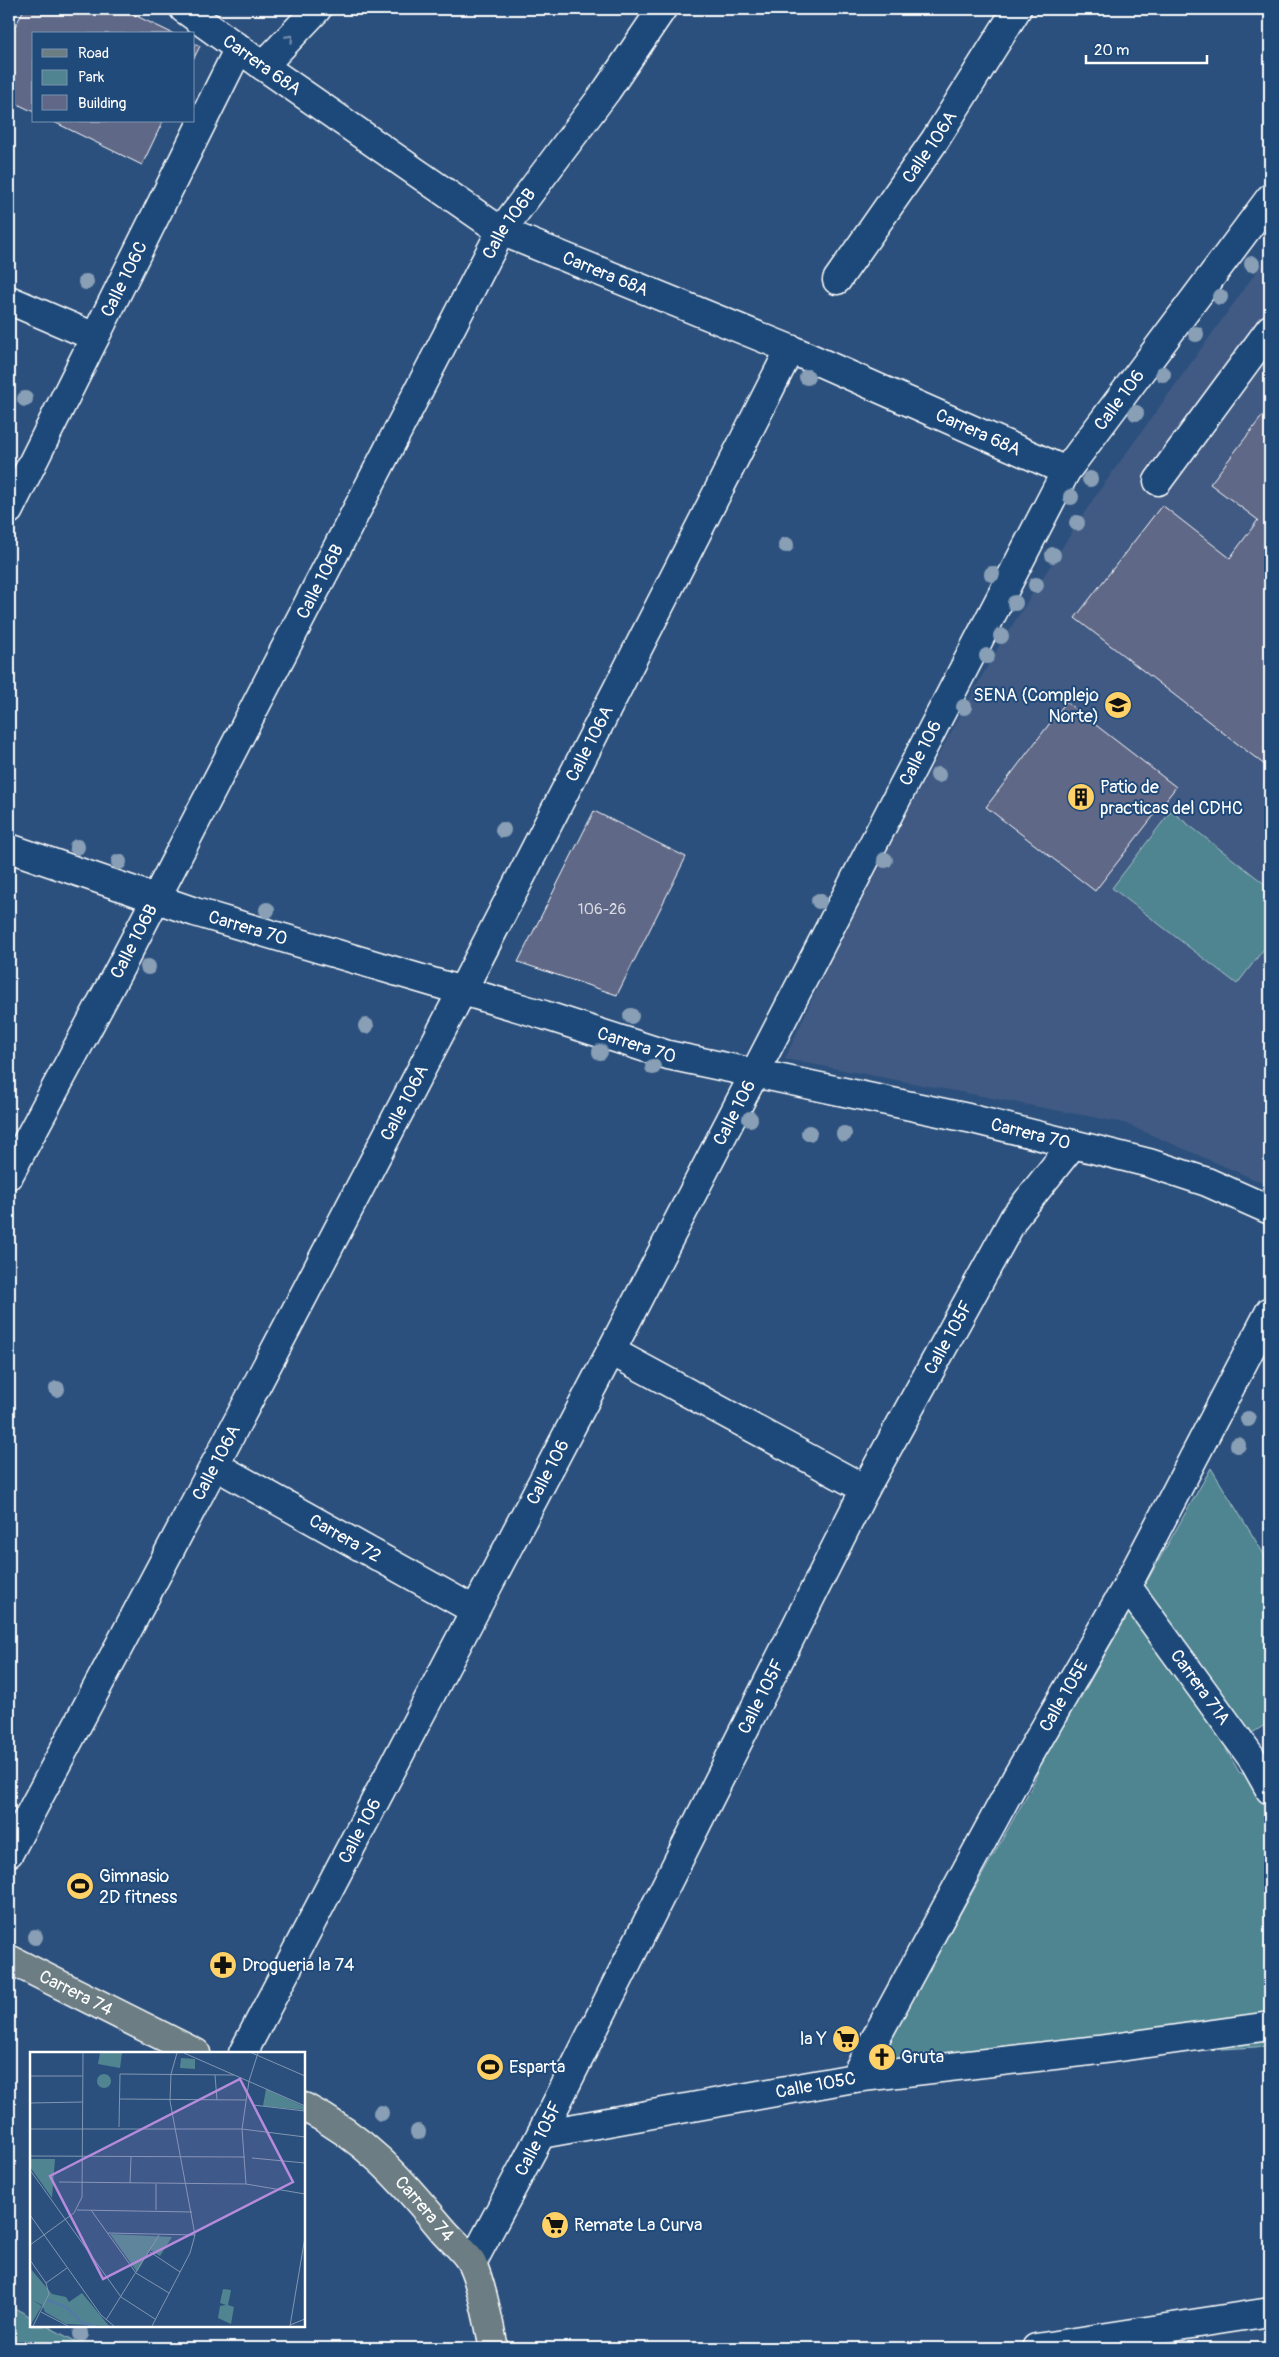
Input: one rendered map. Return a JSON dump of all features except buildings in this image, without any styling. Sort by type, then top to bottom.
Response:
[{"type":"main road","name":"Carrera 74","points":[[9,1959],[194,2052]]},
{"type":"main road","name":"Carrera 74","points":[[305,2108],[323,2117],[370,2149],[412,2191],[472,2263],[488,2317],[494,2348]]},
{"type":"street","name":"Carrera 68A","points":[[184,9],[501,231],[790,349],[1066,471]]},
{"type":"street","points":[[263,66],[317,9]]},
{"type":"street","name":"Calle 106B","points":[[9,1174],[155,900],[501,231],[606,90],[662,9]]},
{"type":"street","name":"Calle 106A","points":[[837,280],[935,140],[1018,9]]},
{"type":"street","name":"Calle 106C","points":[[9,510],[239,48]]},
{"type":"street","name":"Calle 106","points":[[244,2052],[611,1352],[1066,471],[1270,198]]},
{"type":"street","points":[[9,300],[95,337]]},
{"type":"street","points":[[1158,481],[1270,329]]},
{"type":"street","name":"Calle 106A","points":[[9,1853],[216,1466],[463,992],[790,349]]},
{"type":"street","name":"Carrera 70","points":[[9,848],[155,900],[544,1015],[668,1055],[950,1114],[1149,1163],[1207,1182],[1270,1210]]},
{"type":"street","name":"Calle 105F","points":[[472,2263],[541,2134],[865,1489],[1014,1218],[1074,1144]]},
{"type":"street","name":"Calle 105E","points":[[854,2078],[1019,1773],[1127,1586],[1270,1312]]},
{"type":"street","points":[[611,1352],[865,1489]]},
{"type":"street","name":"Carrera 72","points":[[216,1466],[474,1610]]},
{"type":"street","name":"Carrera 71A","points":[[1127,1586],[1261,1753],[1270,1790]]},
{"type":"street","name":"Calle 105C","points":[[541,2134],[854,2078],[1098,2050],[1270,2026]]},
{"type":"street","points":[[1036,2348],[1270,2312]]},
{"type":"shaded area","name":"SENA (Complejo Norte)","points":[[1270,253],[1270,1186],[1124,1123],[785,1059],[854,907],[999,646],[1094,498]]},
{"type":"green space","points":[[1171,811],[1270,888],[1270,941],[1237,984],[1112,888]]},
{"type":"green space","points":[[1211,1468],[1270,1564],[1270,1722],[1226,1749],[1239,1772],[1270,1787],[1270,2046],[912,2069],[917,2057],[877,2062],[1031,1788],[1070,1695],[1080,1699]]},
{"type":"green space","points":[[9,2305],[30,2316],[30,2327],[49,2327],[88,2348],[9,2348]]},
{"type":"place","name":"SENA (Complejo Norte)","points":[[1118,705]]},
{"type":"place","name":"Patio de practicas del CDHC","points":[[1081,797]]},
{"type":"place","name":"Gimnasio 2D fitness","points":[[80,1886]]},
{"type":"place","name":"Drogueria la 74","points":[[223,1965]]},
{"type":"place","name":"la Y","points":[[846,2039]]},
{"type":"place","name":"Gruta","points":[[882,2057]]},
{"type":"place","name":"Esparta","points":[[490,2067]]},
{"type":"place","name":"Remate La Curva","points":[[555,2225]]}]
